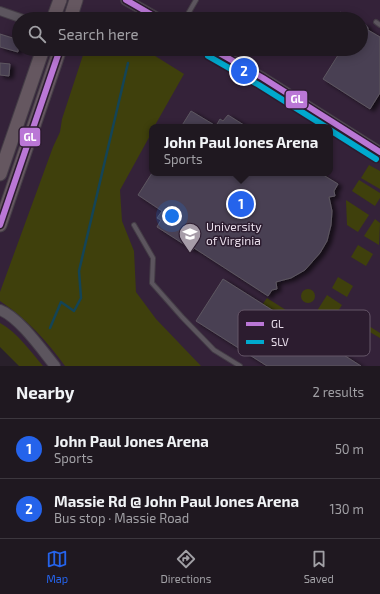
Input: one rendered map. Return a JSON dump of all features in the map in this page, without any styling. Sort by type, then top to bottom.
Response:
[{"type":"main road","points":[[56,12],[60,0]]},
{"type":"main road","points":[[72,12],[76,0]]},
{"type":"main road","points":[[0,174],[41,56]]},
{"type":"main road","points":[[0,225],[58,56]]},
{"type":"street","points":[[126,0],[147,12]]},
{"type":"street","points":[[0,11],[12,15]]},
{"type":"street","points":[[224,56],[263,78],[380,152]]},
{"type":"street","points":[[0,310],[21,326],[55,366]]},
{"type":"lane","points":[[189,12],[196,0]]},
{"type":"lane","points":[[134,225],[153,258],[152,283],[214,350],[240,366]]},
{"type":"shaded area","name":"University of Virginia","points":[[0,0],[380,0],[380,366],[20,366],[0,334]]},
{"type":"shaded area","points":[[83,56],[155,56],[184,74],[156,124],[149,124],[149,137],[120,190],[122,221],[134,251],[136,292],[156,319],[201,366],[65,366],[36,330],[0,301],[0,292],[53,147],[60,132],[62,119]]},
{"type":"shaded area","points":[[369,165],[380,171],[380,189],[361,178]]},
{"type":"shaded area","points":[[359,180],[380,193],[380,198],[375,206],[352,191]]},
{"type":"shaded area","points":[[346,200],[369,215],[358,232],[347,225]]},
{"type":"shaded area","points":[[375,219],[380,223],[379,245],[364,236]]},
{"type":"shaded area","points":[[358,245],[373,254],[366,266],[351,257]]},
{"type":"shaded area","points":[[338,277],[353,286],[347,297],[332,288]]},
{"type":"shaded area","points":[[308,289],[313,291],[315,296],[313,301],[308,303],[303,301],[301,296],[303,291]]},
{"type":"shaded area","points":[[327,295],[342,305],[339,310],[318,310]]},
{"type":"shaded area","points":[[267,298],[286,310],[270,310],[262,305]]},
{"type":"shaded area","points":[[0,323],[18,337],[43,366],[19,366],[0,347]]},
{"type":"shaded area","points":[[370,327],[380,333],[380,338],[370,332]]},
{"type":"building","points":[[368,30],[380,37],[380,93],[370,109],[323,79],[337,56],[368,56]]},
{"type":"building","points":[[0,34],[12,38],[12,50],[0,47]]},
{"type":"building","points":[[0,63],[10,64],[9,76],[0,75]]},
{"type":"building","points":[[191,111],[213,124],[183,124]]},
{"type":"building","points":[[228,115],[242,124],[217,124],[220,119],[223,121]]},
{"type":"building","points":[[150,176],[325,176],[338,184],[334,191],[335,196],[329,197],[332,211],[331,225],[327,241],[320,253],[305,270],[291,278],[276,282],[277,289],[272,290],[268,296],[194,248],[193,250],[157,227],[161,220],[157,218],[162,211],[138,195]]},
{"type":"building","points":[[223,279],[272,310],[238,310],[238,348],[196,321]]},
{"type":"building","points":[[251,356],[345,356],[361,366],[267,366]]},
{"type":"waterway","points":[[50,328],[61,302],[74,311],[81,298],[79,271],[128,63]]},
{"type":"transit line","name":"GL","points":[[126,0],[147,12]]},
{"type":"transit line","name":"GL","points":[[0,225],[58,56]]},
{"type":"transit line","name":"SLV","points":[[208,56],[259,85],[321,124]]},
{"type":"transit line","name":"GL","points":[[224,56],[263,78],[380,152]]},
{"type":"transit line","name":"SLV","points":[[333,132],[376,159]]},
{"type":"place","name":"Massie Rd @ John Paul Jones Arena","points":[[244,71]]},
{"type":"place","name":"John Paul Jones Arena","points":[[241,204]]},
{"type":"place","name":"University of Virginia","points":[[190,254]]}]
